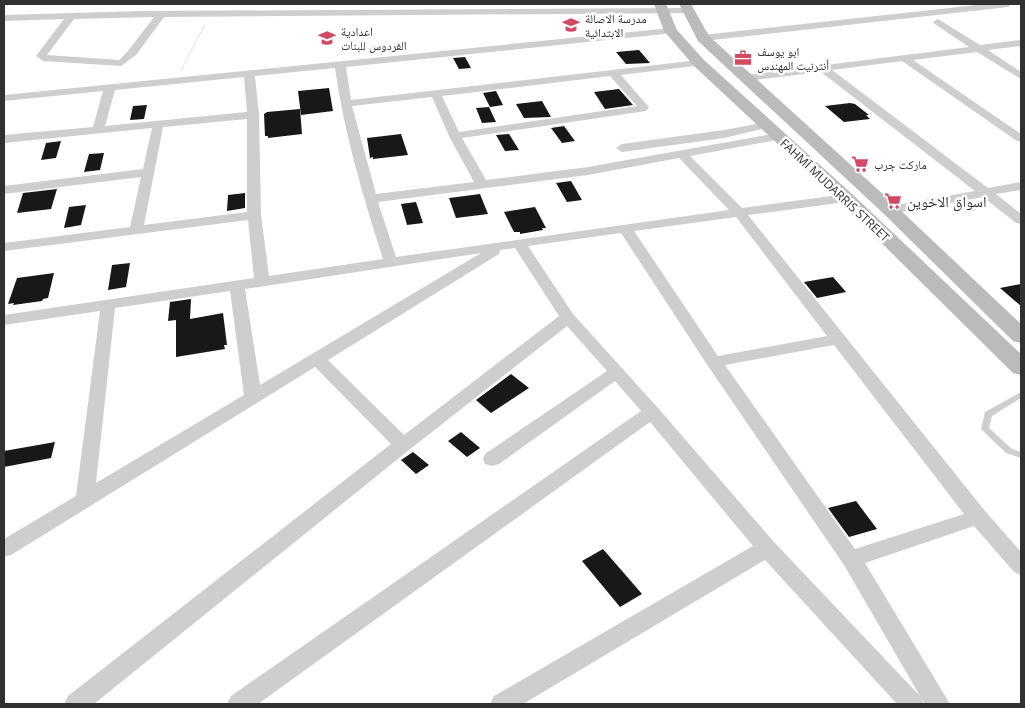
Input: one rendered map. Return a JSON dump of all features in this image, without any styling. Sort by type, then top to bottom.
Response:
[{"type":"street","points":[[142,14],[149,4]]},
{"type":"street","points":[[210,13],[216,4]]},
{"type":"street","points":[[703,38],[1008,4]]},
{"type":"street","name":"FAHMĪ MUDARRIS STREET","points":[[661,7],[671,31],[699,63],[846,198],[1021,367]]},
{"type":"street","points":[[4,18],[210,13],[281,8],[686,7]]},
{"type":"street","name":"FAHMĪ MUDARRIS STREET","points":[[686,7],[703,38],[890,210],[1021,336]]},
{"type":"street","points":[[71,16],[41,56],[47,59],[58,60],[121,63],[132,52],[161,14]]},
{"type":"street","points":[[938,22],[1021,76]]},
{"type":"street","points":[[4,98],[671,31]]},
{"type":"street","points":[[746,78],[1021,43]]},
{"type":"street","points":[[904,58],[1021,139]]},
{"type":"street","points":[[345,104],[699,63]]},
{"type":"street","points":[[340,64],[345,104],[370,199],[391,264]]},
{"type":"street","points":[[824,69],[1021,220]]},
{"type":"street","points":[[249,73],[253,115],[254,215],[262,282]]},
{"type":"street","points":[[455,136],[642,109],[643,107],[613,73]]},
{"type":"street","points":[[98,130],[110,87]]},
{"type":"street","points":[[435,93],[455,136],[482,185]]},
{"type":"street","points":[[750,110],[776,106]]},
{"type":"street","points":[[4,140],[253,115]]},
{"type":"street","points":[[136,230],[158,125]]},
{"type":"street","points":[[370,199],[588,171],[681,154],[772,131]]},
{"type":"street","points":[[622,148],[724,134],[772,131]]},
{"type":"street","points":[[681,154],[740,214],[978,518],[1021,566]]},
{"type":"street","points":[[4,190],[148,172]]},
{"type":"street","points":[[890,210],[1021,186]]},
{"type":"street","points":[[4,320],[391,264],[519,243],[626,230],[846,198]]},
{"type":"street","points":[[4,247],[254,215]]},
{"type":"street","points":[[626,230],[714,362],[851,558],[938,704]]},
{"type":"street","points":[[519,243],[568,317],[652,412],[766,548],[912,704]]},
{"type":"street","points":[[4,548],[500,247]]},
{"type":"street","points":[[238,285],[253,397]]},
{"type":"street","points":[[85,499],[108,304]]},
{"type":"street","points":[[76,704],[568,317]]},
{"type":"street","points":[[714,362],[838,339]]},
{"type":"street","points":[[318,359],[403,445]]},
{"type":"street","points":[[492,459],[617,372]]},
{"type":"street","points":[[239,704],[652,412]]},
{"type":"street","points":[[851,558],[978,518]]},
{"type":"street","points":[[502,704],[766,548]]},
{"type":"lane","points":[[1021,394],[988,414],[985,429],[1009,451],[1021,454]]},
{"type":"path","points":[[175,80],[210,13]]},
{"type":"building","points":[[639,50],[650,63],[626,64],[616,52]]},
{"type":"building","points":[[465,57],[471,68],[459,69],[453,58]]},
{"type":"building","points":[[329,88],[333,111],[301,115],[298,91]]},
{"type":"building","points":[[619,89],[633,105],[605,109],[594,92]]},
{"type":"building","points":[[496,91],[503,105],[490,107],[483,93]]},
{"type":"building","points":[[542,101],[551,117],[524,118],[516,104]]},
{"type":"building","points":[[855,104],[869,115],[866,115],[870,119],[844,122],[825,106]]},
{"type":"building","points":[[147,105],[144,119],[130,120],[133,106]]},
{"type":"building","points":[[489,107],[496,122],[482,123],[476,108]]},
{"type":"building","points":[[300,109],[302,134],[268,138],[268,136],[265,136],[264,114],[267,112]]},
{"type":"building","points":[[564,126],[575,141],[562,143],[551,128]]},
{"type":"building","points":[[401,134],[408,155],[370,158],[367,138]]},
{"type":"building","points":[[509,134],[519,150],[505,151],[496,135]]},
{"type":"building","points":[[61,141],[56,158],[41,160],[46,143]]},
{"type":"building","points":[[104,153],[100,170],[84,172],[89,154]]},
{"type":"building","points":[[571,181],[582,200],[567,202],[556,183]]},
{"type":"building","points":[[57,189],[51,209],[17,213],[23,193]]},
{"type":"building","points":[[245,193],[245,208],[227,211],[228,195]]},
{"type":"building","points":[[480,194],[488,214],[456,218],[449,198]]},
{"type":"building","points":[[416,202],[423,223],[407,225],[401,204]]},
{"type":"building","points":[[86,205],[81,225],[64,228],[69,207]]},
{"type":"building","points":[[535,207],[546,228],[520,234],[520,232],[514,232],[504,212]]},
{"type":"building","points":[[130,263],[126,287],[108,290],[112,265]]},
{"type":"building","points":[[54,273],[48,298],[42,301],[8,304],[17,278]]},
{"type":"building","points":[[833,277],[846,292],[817,298],[804,282]]},
{"type":"building","points":[[1021,284],[1021,306],[1000,288]]},
{"type":"building","points":[[191,299],[190,319],[223,313],[227,345],[224,345],[225,349],[176,357],[176,320],[168,321],[170,302]]},
{"type":"building","points":[[511,374],[529,388],[491,413],[476,400]]},
{"type":"building","points":[[461,432],[480,448],[467,457],[448,441]]},
{"type":"building","points":[[55,442],[51,458],[4,467],[4,451]]},
{"type":"building","points":[[413,452],[429,465],[416,474],[401,460]]},
{"type":"building","points":[[856,501],[877,529],[849,537],[828,508]]},
{"type":"building","points":[[603,549],[642,594],[620,607],[582,561]]},
{"type":"place","name":"مدرسة الاصالة الابتدائية","points":[[571,25]]},
{"type":"place","name":"اعدادية الفردوس للبنات","points":[[327,38]]},
{"type":"place","name":"ابو يوسف أنترنيت المهندس","points":[[743,58]]},
{"type":"place","name":"ماركت جرب","points":[[860,164]]},
{"type":"place","name":"اسواق الاخوين","points":[[893,201]]}]
